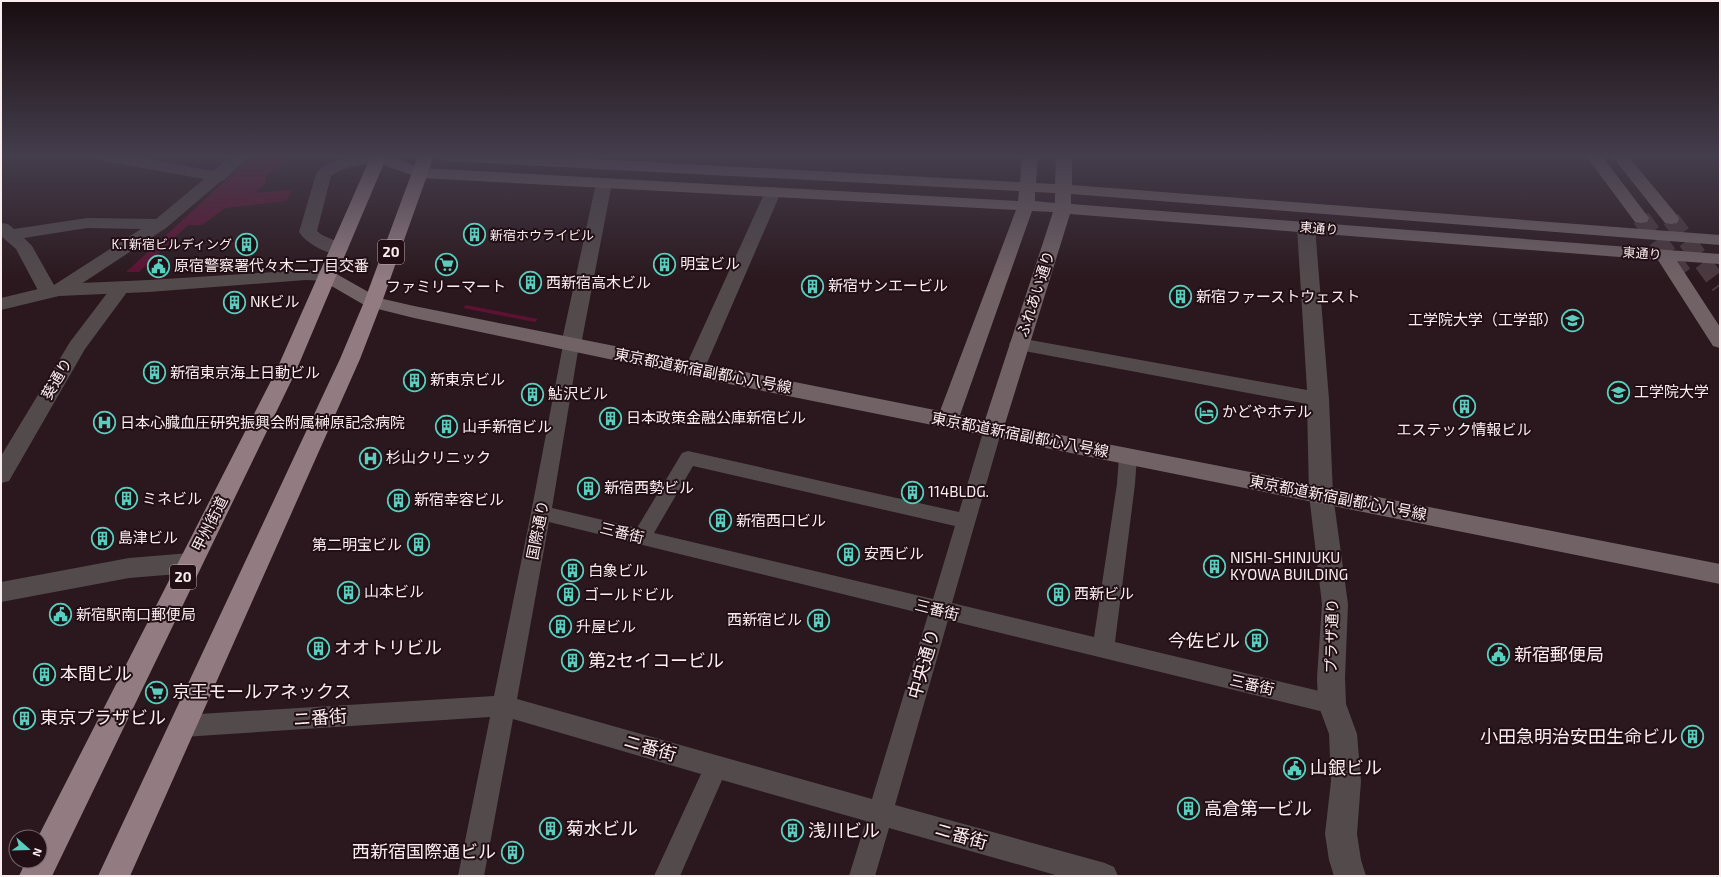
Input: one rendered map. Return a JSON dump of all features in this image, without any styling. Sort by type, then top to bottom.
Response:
[{"type":"highway","name":"甲州街道","points":[[35,876],[286,371],[361,197]]},
{"type":"highway","name":"20","points":[[114,876],[350,358],[373,302],[411,197]]},
{"type":"main road","points":[[948,420],[1027,197]]},
{"type":"main road","name":"東通り","points":[[1044,197],[1677,236],[1720,240]]},
{"type":"main road","points":[[1626,197],[1642,218]]},
{"type":"main road","points":[[1653,197],[1671,219]]},
{"type":"main road","name":"東通り","points":[[1063,198],[1306,227],[1719,260]]},
{"type":"main road","name":"ふれあい通り","points":[[993,429],[1063,198]]},
{"type":"main road","points":[[1719,260],[1677,236],[1664,255],[1720,342]]},
{"type":"main road","name":"東京都道新宿副都心八号線","points":[[328,276],[373,302],[414,312],[694,370],[1720,574]]},
{"type":"street","points":[[53,291],[160,224],[193,197]]},
{"type":"street","points":[[318,197],[308,232],[316,240],[339,249]]},
{"type":"street","name":"国際通り","points":[[471,876],[542,513],[571,345],[601,197]]},
{"type":"street","points":[[694,370],[771,197]]},
{"type":"street","points":[[5,231],[87,224],[160,224]]},
{"type":"street","name":"プラザ通り","points":[[1306,227],[1318,399],[1321,494],[1335,604],[1331,678],[1332,704],[1343,734],[1346,781],[1341,834],[1345,860],[1350,876]]},
{"type":"street","points":[[5,231],[23,246],[53,291]]},
{"type":"street","points":[[1,304],[53,291],[121,288],[298,275],[328,276]]},
{"type":"street","name":"葵通り","points":[[1,475],[77,346],[121,288]]},
{"type":"street","points":[[1019,344],[1318,399]]},
{"type":"street","name":"中央通り","points":[[862,876],[993,429]]},
{"type":"street","points":[[1103,650],[1126,484],[1128,456]]},
{"type":"street","points":[[641,538],[688,458],[967,521]]},
{"type":"street","name":"三番街","points":[[542,513],[1103,650],[1332,704]]},
{"type":"street","points":[[1,592],[129,568],[190,563]]},
{"type":"street","name":"ニ番街","points":[[183,726],[504,706],[1105,876]]},
{"type":"street","points":[[667,876],[716,767]]},
{"type":"shaded area","points":[[208,197],[289,197],[287,201],[225,208],[202,225],[188,225],[139,272],[126,272]]},
{"type":"shaded area","points":[[466,305],[538,319],[535,322],[463,308]]},
{"type":"tunnel","points":[[1641,218],[1683,274]]},
{"type":"tunnel","points":[[1671,219],[1720,286]]},
{"type":"place","name":"新宿ホウライビル","points":[[475,235]]},
{"type":"place","name":"K.T新宿ビルディング","points":[[247,244]]},
{"type":"place","name":"ファミリーマート","points":[[446,264]]},
{"type":"place","name":"明宝ビル","points":[[665,264]]},
{"type":"place","name":"原宿警察署代々木二丁目交番","points":[[158,266]]},
{"type":"place","name":"西新宿高木ビル","points":[[531,283]]},
{"type":"place","name":"新宿サンエービル","points":[[812,286]]},
{"type":"place","name":"新宿ファーストウェスト","points":[[1180,297]]},
{"type":"place","name":"NKビル","points":[[235,302]]},
{"type":"place","name":"工学院大学（工学部）","points":[[1573,320]]},
{"type":"place","name":"新宿東京海上日動ビル","points":[[155,373]]},
{"type":"place","name":"新東京ビル","points":[[415,380]]},
{"type":"place","name":"工学院大学","points":[[1619,392]]},
{"type":"place","name":"鮎沢ビル","points":[[532,394]]},
{"type":"place","name":"エステック情報ビル","points":[[1464,407]]},
{"type":"place","name":"かどやホテル","points":[[1206,412]]},
{"type":"place","name":"日本政策金融公庫新宿ビル","points":[[610,418]]},
{"type":"place","name":"日本心臓血圧研究振興会附属榊原記念病院","points":[[105,423]]},
{"type":"place","name":"山手新宿ビル","points":[[446,427]]},
{"type":"place","name":"杉山クリニック","points":[[371,458]]},
{"type":"place","name":"新宿西勢ビル","points":[[588,488]]},
{"type":"place","name":"114BLDG.","points":[[913,492]]},
{"type":"place","name":"ミネビル","points":[[127,499]]},
{"type":"place","name":"新宿幸容ビル","points":[[398,500]]},
{"type":"place","name":"新宿西口ビル","points":[[721,521]]},
{"type":"place","name":"島津ビル","points":[[102,538]]},
{"type":"place","name":"第二明宝ビル","points":[[418,545]]},
{"type":"place","name":"安西ビル","points":[[848,554]]},
{"type":"place","name":"NISHI-SHINJUKU KYOWA BUILDING","points":[[1215,567]]},
{"type":"place","name":"白象ビル","points":[[572,571]]},
{"type":"place","name":"山本ビル","points":[[349,592]]},
{"type":"place","name":"西新ビル","points":[[1059,594]]},
{"type":"place","name":"ゴールドビル","points":[[568,595]]},
{"type":"place","name":"新宿駅南口郵便局","points":[[60,615]]},
{"type":"place","name":"西新宿ビル","points":[[818,620]]},
{"type":"place","name":"升屋ビル","points":[[561,627]]},
{"type":"place","name":"今佐ビル","points":[[1256,641]]},
{"type":"place","name":"オオトリビル","points":[[319,648]]},
{"type":"place","name":"新宿郵便局","points":[[1498,655]]},
{"type":"place","name":"第2セイコービル","points":[[573,661]]},
{"type":"place","name":"本間ビル","points":[[44,674]]},
{"type":"place","name":"京王モールアネックス","points":[[157,692]]},
{"type":"place","name":"東京プラザビル","points":[[24,718]]},
{"type":"place","name":"小田急明治安田生命ビル","points":[[1693,737]]},
{"type":"place","name":"山銀ビル","points":[[1294,768]]},
{"type":"place","name":"高倉第一ビル","points":[[1189,809]]},
{"type":"place","name":"菊水ビル","points":[[550,829]]},
{"type":"place","name":"浅川ビル","points":[[793,831]]},
{"type":"place","name":"西新宿国際通ビル","points":[[512,852]]}]
